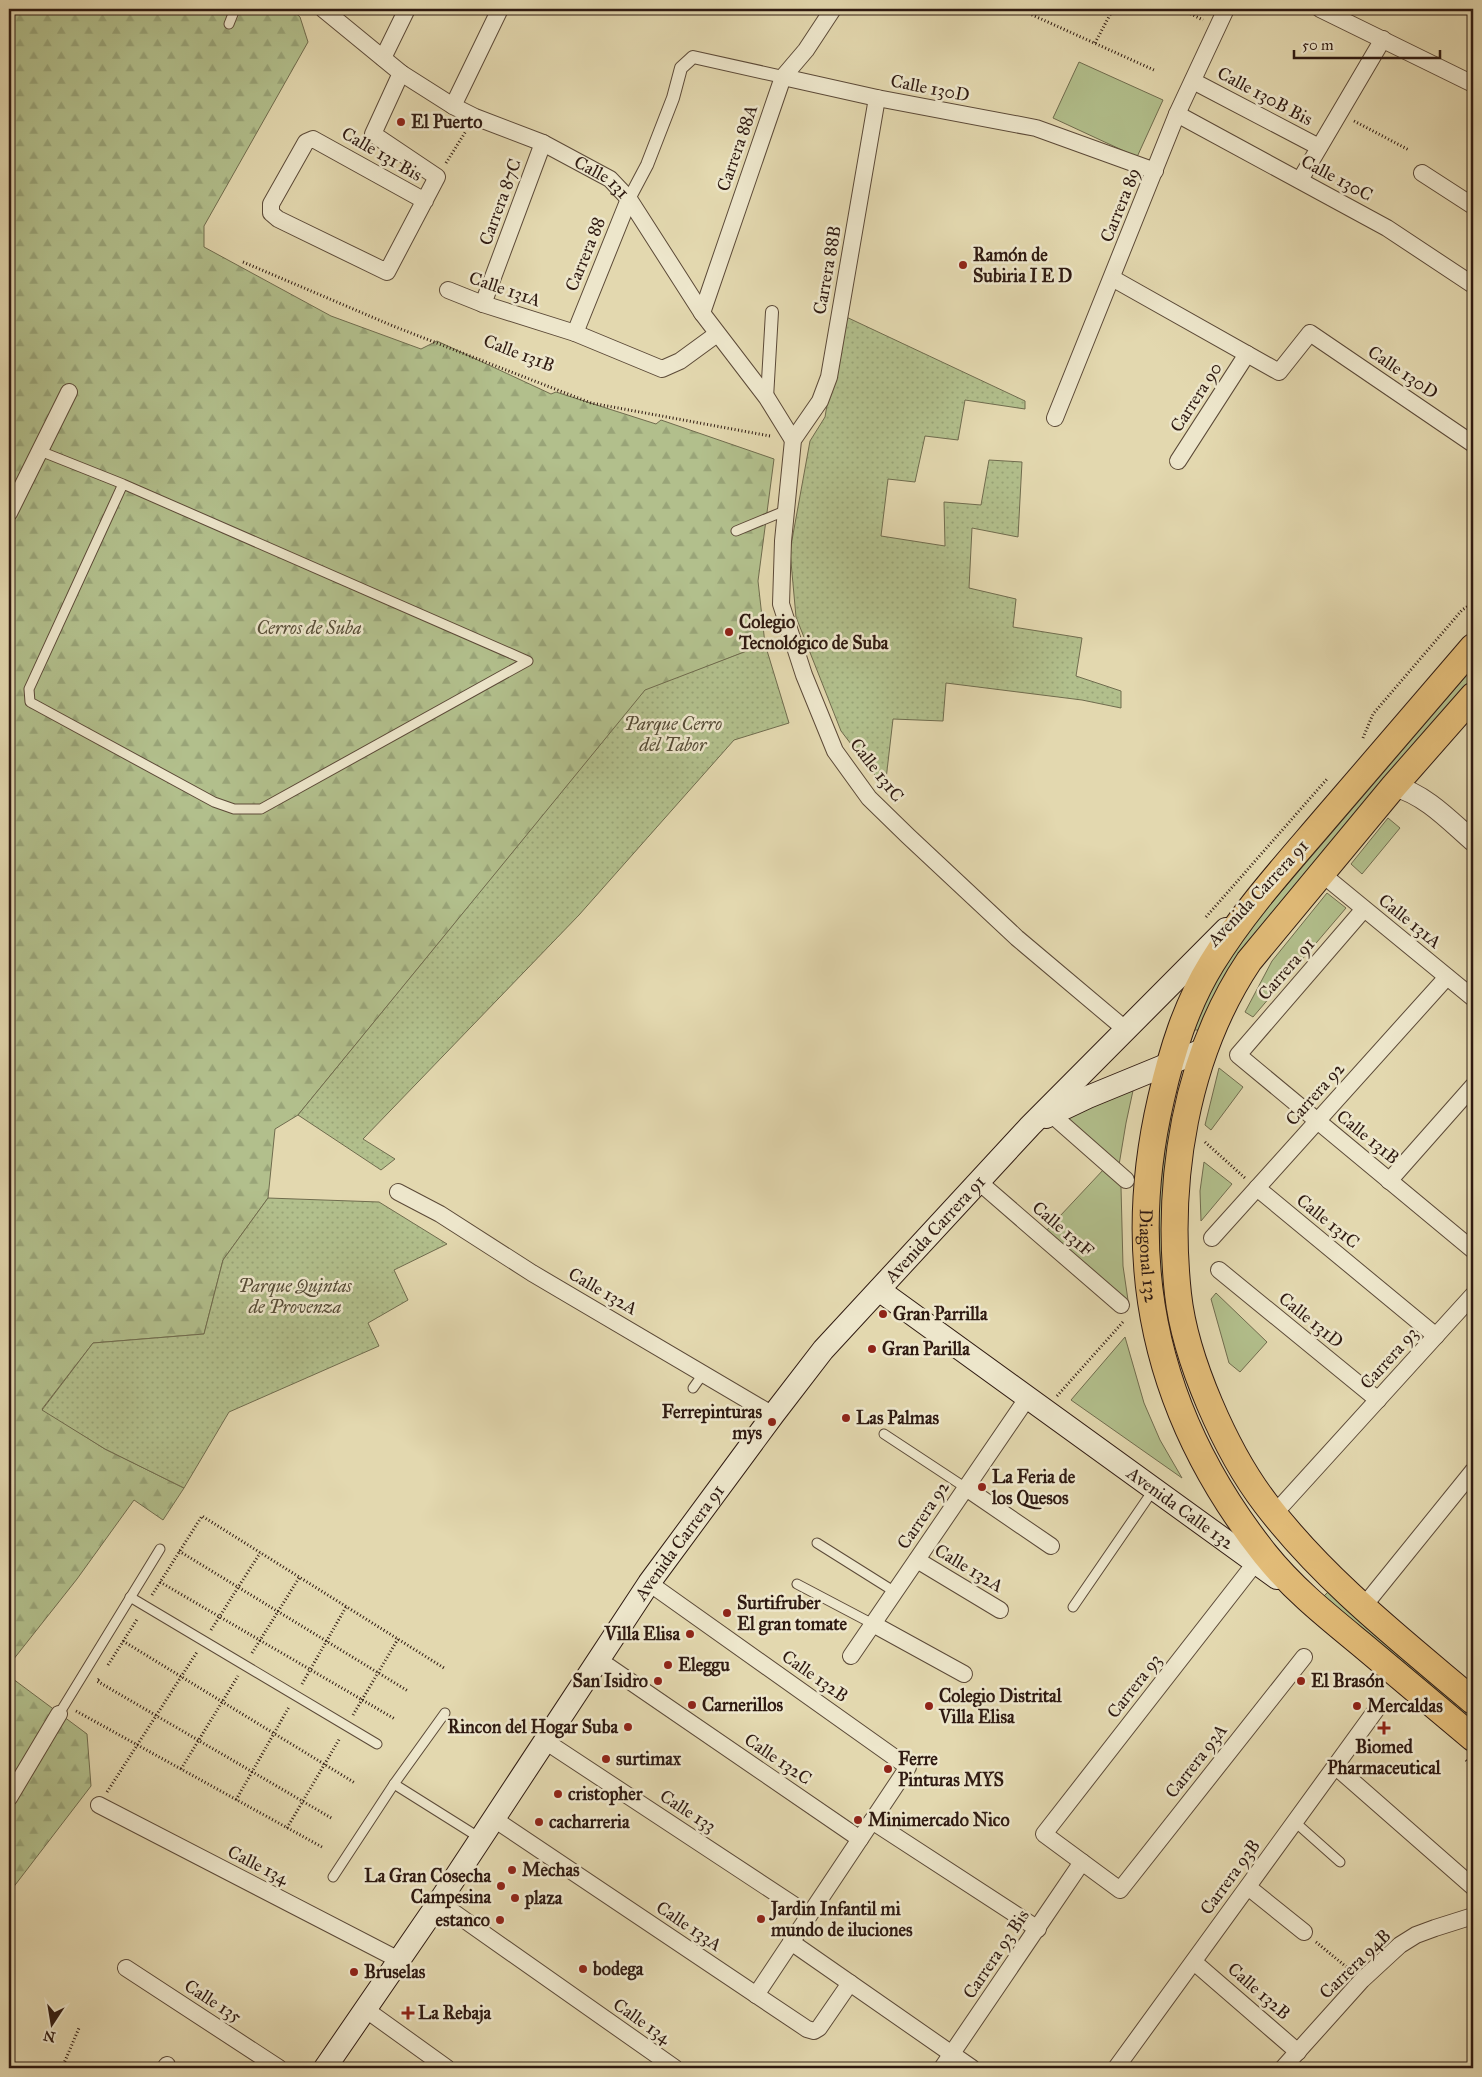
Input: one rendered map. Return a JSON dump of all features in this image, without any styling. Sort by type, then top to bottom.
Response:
[{"type":"main road","name":"Avenida Carrera 91","points":[[325,2068],[439,1902],[649,1583],[823,1350],[1030,1126],[1257,899],[1473,647]]},
{"type":"main road","name":"Avenida Carrera 91","points":[[1030,1126],[1052,1114],[1205,1049],[1234,983],[1244,968],[1394,786],[1473,696]]},
{"type":"main road","name":"Diagonal 132","points":[[1257,899],[1212,962],[1199,986],[1189,1006],[1169,1063],[1153,1135],[1145,1203],[1149,1286],[1155,1328],[1165,1371],[1178,1405],[1204,1461],[1224,1497],[1266,1555],[1303,1596]]},
{"type":"main road","name":"Diagonal 132","points":[[1205,1049],[1189,1102],[1178,1166],[1175,1238],[1178,1296],[1193,1358],[1222,1432],[1244,1472],[1274,1514],[1317,1562],[1364,1607]]},
{"type":"main road","name":"Avenida Calle 132","points":[[879,1290],[1303,1596],[1473,1738]]},
{"type":"main road","points":[[1364,1607],[1473,1701]]},
{"type":"street","name":"Calle 131","points":[[323,9],[402,73],[453,106],[475,117],[544,143],[610,179],[629,199],[702,313],[767,398],[793,440]]},
{"type":"street","points":[[383,58],[407,9]]},
{"type":"street","points":[[453,106],[500,9]]},
{"type":"street","name":"Carrera 88A","points":[[702,313],[783,77],[806,50],[833,9]]},
{"type":"street","name":"Carrera 89","points":[[1055,418],[1177,114],[1226,9]]},
{"type":"street","points":[[1320,9],[1473,84]]},
{"type":"street","points":[[1300,180],[1383,39]]},
{"type":"street","name":"Calle 130D","points":[[694,56],[877,98],[1036,128],[1155,171]]},
{"type":"street","name":"Carrera 88","points":[[575,332],[629,199],[647,165],[673,98],[681,68],[694,56]]},
{"type":"street","name":"Calle 131 Bis","points":[[402,73],[373,134],[437,177]]},
{"type":"street","name":"Calle 130B Bis","points":[[1193,81],[1319,147]]},
{"type":"street","name":"Carrera 88B","points":[[793,440],[820,401],[829,377],[877,98]]},
{"type":"street","name":"Calle 130C","points":[[1177,114],[1387,228],[1473,285]]},
{"type":"street","name":"Calle 131 Bis","points":[[313,139],[425,201],[387,272],[278,219],[271,213],[271,204],[306,142],[313,139]]},
{"type":"street","name":"Carrera 87C","points":[[483,304],[544,143]]},
{"type":"street","points":[[1422,174],[1473,206]]},
{"type":"street","points":[[425,201],[437,177]]},
{"type":"street","points":[[1112,278],[1248,354]]},
{"type":"street","name":"Calle 131A","points":[[448,290],[483,304],[575,332],[662,369],[680,361],[717,334]]},
{"type":"street","points":[[767,398],[772,312]]},
{"type":"street","name":"Calle 130D","points":[[1248,354],[1280,372],[1310,333],[1473,444]]},
{"type":"street","name":"Carrera 90","points":[[1178,461],[1248,354]]},
{"type":"street","points":[[9,514],[68,392]]},
{"type":"street","name":"Calle 131C","points":[[793,440],[783,541],[781,604],[804,675],[835,751],[869,798],[908,836],[1017,938],[1125,1029]]},
{"type":"street","points":[[1394,786],[1409,790],[1422,798],[1473,841]]},
{"type":"street","name":"Calle 131A","points":[[1322,874],[1473,998]]},
{"type":"street","name":"Carrera 91","points":[[1238,1055],[1364,909]]},
{"type":"street","name":"Carrera 92","points":[[1212,1238],[1447,977]]},
{"type":"street","name":"Calle 131B","points":[[1238,1055],[1473,1250]]},
{"type":"street","points":[[1389,1181],[1473,1086]]},
{"type":"street","points":[[1052,1114],[1126,1180]]},
{"type":"street","name":"Calle 131F","points":[[979,1182],[1123,1313]]},
{"type":"street","name":"Calle 131C","points":[[1257,1188],[1436,1336]]},
{"type":"street","name":"Calle 132A","points":[[398,1192],[414,1199],[532,1273],[773,1415]]},
{"type":"street","name":"Calle 131D","points":[[1219,1270],[1378,1400]]},
{"type":"street","name":"Carrera 93","points":[[1274,1514],[1473,1295]]},
{"type":"street","name":"Carrera 92","points":[[851,1656],[1028,1398]]},
{"type":"street","points":[[1364,1607],[1473,1471]]},
{"type":"street","points":[[966,1488],[1051,1546]]},
{"type":"street","name":"Calle 132A","points":[[917,1560],[1000,1610]]},
{"type":"street","name":"Carrera 93","points":[[1082,1862],[1044,1834],[1256,1562]]},
{"type":"street","name":"Calle 132B","points":[[649,1583],[908,1767],[872,1821]]},
{"type":"street","points":[[873,1624],[964,1674]]},
{"type":"street","name":"Carrera 93A","points":[[1082,1862],[1120,1890],[1304,1657]]},
{"type":"street","name":"Calle 132C","points":[[599,1660],[860,1839]]},
{"type":"street","points":[[9,1798],[62,1709]]},
{"type":"street","name":"Carrera 93B","points":[[1116,2068],[1376,1710]]},
{"type":"street","name":"Calle 133","points":[[545,1741],[809,1915]]},
{"type":"street","points":[[1335,1766],[1473,1887]]},
{"type":"street","name":"Calle 134","points":[[99,1805],[399,1960]]},
{"type":"street","name":"Calle 133A","points":[[494,1819],[808,2029],[814,2031],[819,2028],[850,1983]]},
{"type":"street","points":[[756,1995],[872,1821],[1038,1929]]},
{"type":"street","name":"Carrera 93 Bis","points":[[947,2062],[1082,1862]]},
{"type":"street","points":[[1248,1887],[1304,1932]]},
{"type":"street","name":"Calle 134","points":[[439,1902],[675,2068]]},
{"type":"street","name":"Carrera 94B","points":[[1283,2068],[1382,1959],[1408,1940],[1435,1928],[1473,1916]]},
{"type":"street","points":[[791,1942],[850,1983],[947,2062],[972,2068]]},
{"type":"street","name":"Calle 132B","points":[[1194,1962],[1298,2052]]},
{"type":"street","name":"Calle 135","points":[[126,1968],[279,2068]]},
{"type":"street","points":[[365,2010],[447,2068]]},
{"type":"lane","points":[[229,24],[235,9]]},
{"type":"lane","points":[[40,451],[123,484],[528,661],[261,808],[234,809],[214,802],[30,702],[29,690],[123,484]]},
{"type":"lane","points":[[736,532],[787,510]]},
{"type":"lane","points":[[693,1388],[703,1374]]},
{"type":"lane","points":[[884,1434],[966,1488]]},
{"type":"lane","points":[[1073,1607],[1154,1489]]},
{"type":"lane","points":[[817,1542],[895,1592]]},
{"type":"lane","points":[[62,1709],[160,1549]]},
{"type":"lane","points":[[797,1584],[873,1624]]},
{"type":"lane","points":[[130,1597],[377,1744]]},
{"type":"lane","points":[[333,1877],[394,1784],[445,1713]]},
{"type":"lane","points":[[394,1784],[481,1839]]},
{"type":"lane","points":[[1295,1822],[1340,1862]]},
{"type":"path","points":[[1019,9],[1154,70]]},
{"type":"path","points":[[1095,43],[1113,9]]},
{"type":"path","points":[[1181,9],[1217,28]]},
{"type":"path","points":[[1339,114],[1408,150]]},
{"type":"path","points":[[437,177],[475,117]]},
{"type":"path","name":"Calle 131B","points":[[243,262],[393,326],[591,403],[793,440]]},
{"type":"path","points":[[1203,1141],[1257,1188]]},
{"type":"path","points":[[1057,1397],[1123,1313]]},
{"type":"path","points":[[202,1516],[444,1668]]},
{"type":"path","points":[[179,1552],[408,1691]]},
{"type":"path","points":[[99,1805],[260,1553]]},
{"type":"path","points":[[160,1582],[395,1719]]},
{"type":"path","points":[[123,1642],[355,1783]]},
{"type":"path","points":[[97,1681],[334,1819]]},
{"type":"path","points":[[62,1709],[137,1744],[322,1847]]},
{"type":"path","points":[[1304,1932],[1362,1980]]},
{"type":"path","points":[[62,2068],[79,2028]]},
{"type":"green space","name":"Cerros de Suba","points":[[9,9],[291,9],[300,17],[308,42],[204,226],[204,247],[331,316],[421,349],[437,341],[551,394],[556,392],[656,424],[661,420],[774,459],[758,581],[765,644],[645,691],[298,1115],[275,1129],[268,1198],[223,1260],[204,1334],[93,1343],[42,1409],[105,1449],[184,1488],[163,1520],[134,1500],[77,1579],[9,1665]]},
{"type":"green space","points":[[1079,62],[1163,100],[1137,157],[1053,118]]},
{"type":"green space","points":[[842,315],[1025,401],[1025,409],[965,400],[958,440],[925,436],[915,482],[888,479],[881,536],[945,546],[944,502],[981,505],[989,460],[1022,462],[1018,537],[972,528],[969,588],[1016,599],[1013,627],[1082,638],[1076,676],[1121,691],[1121,708],[1082,700],[946,683],[943,721],[893,719],[885,788],[841,731],[796,617],[790,551],[810,441],[825,417]]},
{"type":"green space","name":"Parque Cerro del Tabor","points":[[765,644],[789,723],[734,740],[579,915],[363,1139],[395,1159],[381,1170],[298,1115],[645,690]]},
{"type":"green space","points":[[1473,668],[1473,678],[1263,924],[1200,1030],[1193,1030],[1221,972],[1257,920]]},
{"type":"green space","points":[[1388,818],[1400,828],[1362,874],[1351,864]]},
{"type":"green space","points":[[1327,893],[1346,908],[1253,1017],[1245,1012],[1272,961]]},
{"type":"green space","points":[[1219,1068],[1243,1087],[1211,1130],[1205,1125]]},
{"type":"green space","points":[[1134,1086],[1126,1123],[1119,1165],[1065,1117]]},
{"type":"green space","points":[[1169,1115],[1175,1116],[1167,1289],[1161,1291],[1158,1202]]},
{"type":"green space","points":[[1204,1162],[1232,1184],[1201,1221],[1200,1191]]},
{"type":"green space","points":[[1104,1169],[1121,1187],[1123,1266],[1129,1307],[1045,1232]]},
{"type":"green space","name":"Parque Quintas de Provenza","points":[[268,1198],[379,1202],[447,1244],[394,1270],[408,1300],[368,1323],[379,1346],[229,1412],[184,1488],[105,1449],[42,1410],[93,1343],[204,1334],[223,1260]]},
{"type":"green space","points":[[1216,1293],[1267,1342],[1240,1372],[1229,1363],[1211,1299]]},
{"type":"green space","points":[[1125,1337],[1144,1403],[1160,1440],[1182,1478],[1071,1400]]},
{"type":"green space","points":[[1329,1591],[1473,1714],[1473,1723],[1324,1596]]},
{"type":"green space","points":[[9,1676],[87,1734],[91,1786],[9,1893]]},
{"type":"place","name":"El Puerto","points":[[401,122]]},
{"type":"place","name":"Ramón de Subiria I E D","points":[[963,265]]},
{"type":"place","name":"Colegio Tecnológico de Suba","points":[[729,632]]},
{"type":"place","name":"Gran Parrilla","points":[[883,1314]]},
{"type":"place","name":"Gran Parilla","points":[[872,1349]]},
{"type":"place","name":"Las Palmas","points":[[846,1418]]},
{"type":"place","name":"Ferrepinturas mys","points":[[772,1422]]},
{"type":"place","name":"La Feria de los Quesos","points":[[982,1487]]},
{"type":"place","name":"Surtifruber El gran tomate","points":[[727,1613]]},
{"type":"place","name":"Villa Elisa","points":[[690,1634]]},
{"type":"place","name":"Eleggu","points":[[668,1665]]},
{"type":"place","name":"San Isidro","points":[[658,1681]]},
{"type":"place","name":"El Brasón","points":[[1301,1681]]},
{"type":"place","name":"Carnerillos","points":[[692,1705]]},
{"type":"place","name":"Colegio Distrital Villa Elisa","points":[[929,1706]]},
{"type":"place","name":"Mercaldas","points":[[1357,1706]]},
{"type":"place","name":"Rincon del Hogar Suba","points":[[628,1727]]},
{"type":"place","name":"Biomed Pharmaceutical","points":[[1384,1728]]},
{"type":"place","name":"surtimax","points":[[606,1759]]},
{"type":"place","name":"Ferre Pinturas MYS","points":[[888,1769]]},
{"type":"place","name":"cristopher","points":[[558,1794]]},
{"type":"place","name":"Minimercado Nico","points":[[858,1820]]},
{"type":"place","name":"cacharreria","points":[[539,1822]]},
{"type":"place","name":"Mechas","points":[[512,1870]]},
{"type":"place","name":"La Gran Cosecha Campesina","points":[[501,1886]]},
{"type":"place","name":"plaza","points":[[515,1898]]},
{"type":"place","name":"Jardin Infantil mi mundo de iluciones","points":[[761,1919]]},
{"type":"place","name":"estanco","points":[[500,1920]]},
{"type":"place","name":"bodega","points":[[583,1969]]},
{"type":"place","name":"Bruselas","points":[[354,1972]]},
{"type":"place","name":"La Rebaja","points":[[408,2013]]}]
